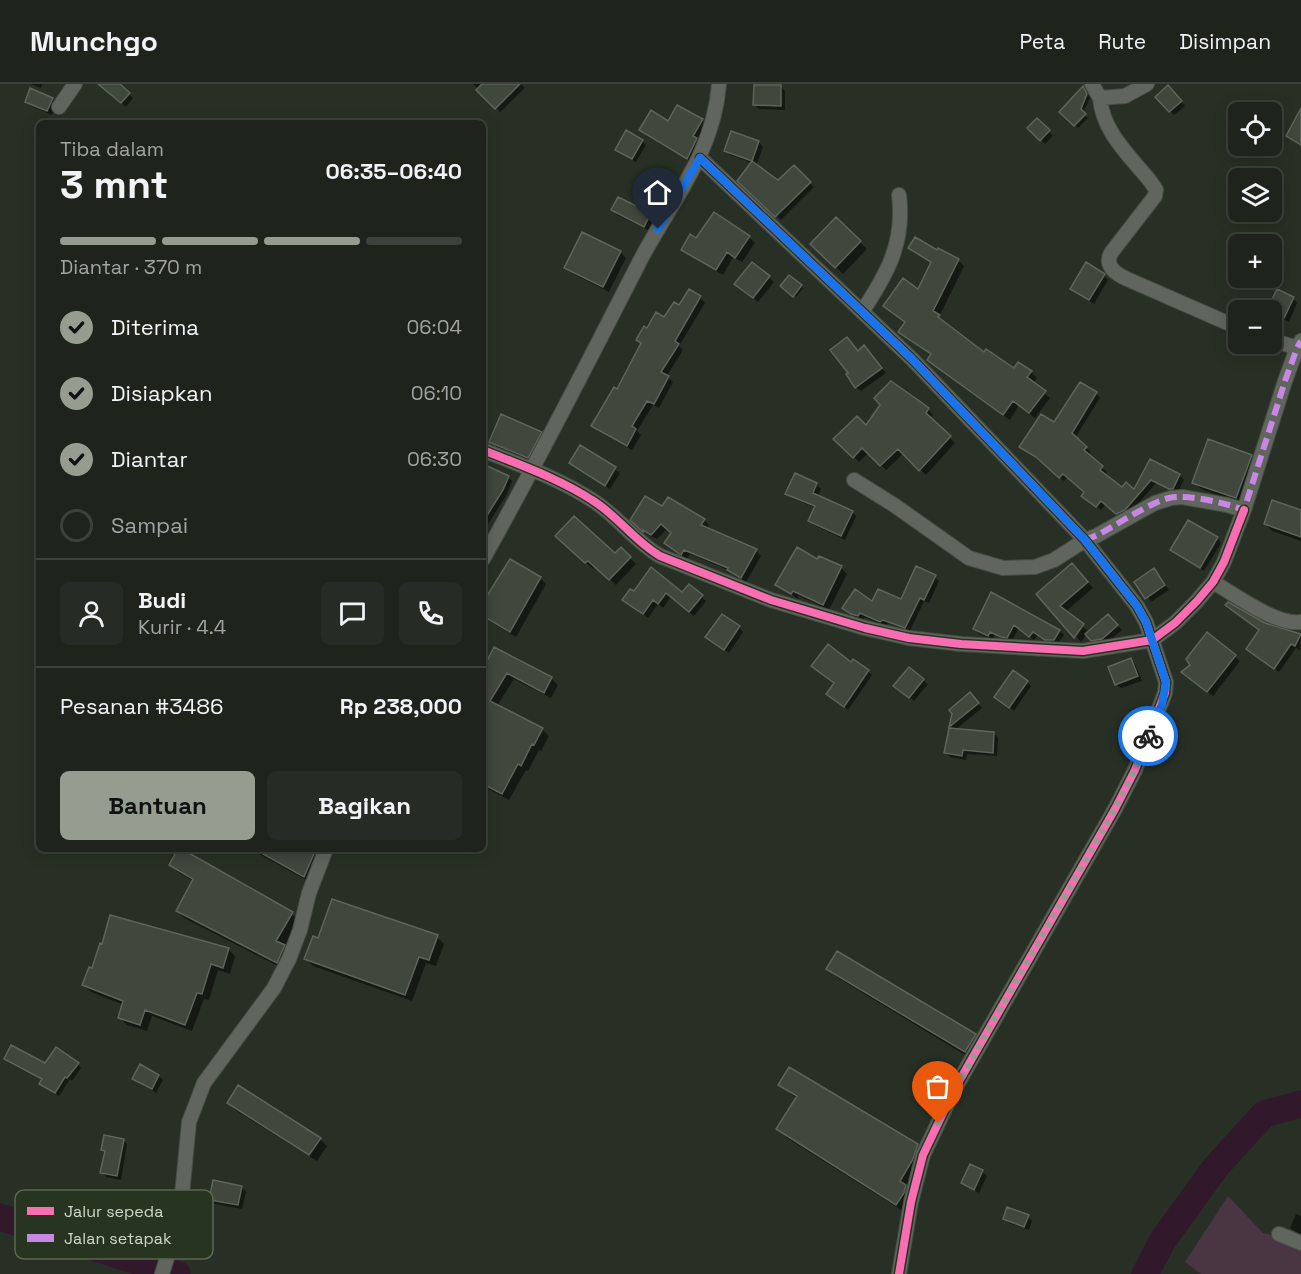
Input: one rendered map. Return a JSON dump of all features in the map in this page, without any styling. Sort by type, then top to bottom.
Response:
[{"type":"street","points":[[59,107],[75,84]]},
{"type":"street","points":[[486,553],[648,247],[700,158],[715,115],[719,84]]},
{"type":"street","points":[[1092,84],[1100,98],[1105,121],[1116,140],[1156,190],[1155,196],[1108,257],[1110,266],[1118,275],[1228,323]]},
{"type":"street","points":[[1100,98],[1125,96],[1147,84]]},
{"type":"street","points":[[700,158],[912,359],[1085,540],[1137,606],[1146,622],[1166,682],[1162,705],[1135,770],[1115,809],[954,1090],[923,1155],[911,1202],[899,1274]]},
{"type":"street","points":[[862,312],[893,259],[901,213],[899,195]]},
{"type":"street","points":[[486,451],[531,468],[592,500],[645,548],[660,556],[771,600],[865,628],[933,642],[1083,651],[1152,640],[1175,623],[1213,582],[1224,562],[1244,510],[1299,344],[1282,341]]},
{"type":"street","points":[[854,480],[969,558],[988,565],[1011,569],[1035,567],[1054,560],[1085,540],[1155,503],[1171,498],[1182,497],[1244,510]]},
{"type":"street","points":[[1213,582],[1269,614],[1293,623],[1301,622]]},
{"type":"street","points":[[182,1190],[189,1122],[204,1083],[274,988],[289,959],[300,930],[309,893],[325,852]]},
{"type":"street","points":[[1279,1234],[1301,1243]]},
{"type":"street","points":[[162,1274],[167,1259]]},
{"type":"shaded area","points":[[1228,1196],[1263,1233],[1301,1243],[1301,1274],[1201,1274],[1185,1262]]},
{"type":"building","points":[[98,84],[120,84],[130,93],[121,103]]},
{"type":"building","points":[[482,84],[520,84],[495,109],[476,90]]},
{"type":"building","points":[[754,85],[781,85],[781,106],[753,105]]},
{"type":"building","points":[[1168,85],[1182,101],[1169,112],[1155,97]]},
{"type":"building","points":[[1083,86],[1087,94],[1081,109],[1086,114],[1074,126],[1059,112]]},
{"type":"building","points":[[30,88],[53,98],[47,111],[25,102]]},
{"type":"building","points":[[677,105],[703,119],[693,136],[697,138],[687,159],[639,130],[651,110],[668,121]]},
{"type":"building","points":[[1301,108],[1301,145],[1286,136]]},
{"type":"building","points":[[1037,118],[1050,130],[1040,141],[1027,128]]},
{"type":"building","points":[[626,130],[643,140],[632,159],[615,150]]},
{"type":"building","points":[[731,131],[759,141],[752,161],[724,151]]},
{"type":"building","points":[[752,161],[778,180],[794,165],[811,182],[775,217],[737,181]]},
{"type":"building","points":[[618,197],[651,213],[644,227],[611,210]]},
{"type":"building","points":[[714,212],[750,236],[735,258],[727,252],[716,270],[681,250],[690,234],[696,238]]},
{"type":"building","points":[[836,217],[861,241],[835,268],[810,244]]},
{"type":"building","points":[[582,232],[621,251],[603,287],[564,268]]},
{"type":"building","points":[[915,237],[959,259],[933,311],[940,315],[938,317],[984,352],[986,349],[1014,368],[1018,362],[1032,371],[1027,377],[1046,391],[1029,413],[1013,401],[1003,415],[927,360],[931,354],[898,332],[905,322],[883,306],[903,278],[918,289],[931,262],[908,248]]},
{"type":"building","points":[[752,262],[770,276],[753,298],[734,284]]},
{"type":"building","points":[[1086,262],[1105,274],[1089,300],[1070,289]]},
{"type":"building","points":[[789,275],[802,285],[793,297],[780,286]]},
{"type":"building","points":[[689,289],[701,296],[675,341],[679,344],[661,372],[669,376],[654,404],[647,401],[632,426],[636,429],[627,446],[591,426],[614,387],[617,389],[641,343],[636,340],[644,326],[647,328],[656,312],[664,317],[674,302],[679,305]]},
{"type":"building","points":[[1277,289],[1294,297],[1284,318],[1282,317],[1282,300],[1272,300]]},
{"type":"building","points":[[847,337],[858,351],[864,345],[882,368],[855,388],[846,374],[848,373],[830,350]]},
{"type":"building","points":[[891,381],[929,408],[926,413],[951,436],[919,471],[898,449],[880,466],[862,448],[853,458],[833,439],[857,416],[866,425],[880,405],[874,398]]},
{"type":"building","points":[[1080,382],[1097,392],[1072,433],[1087,447],[1084,450],[1103,466],[1100,470],[1122,487],[1126,482],[1134,489],[1150,459],[1180,474],[1173,489],[1151,480],[1125,510],[1116,514],[1101,501],[1096,507],[1081,496],[1084,492],[1063,474],[1059,478],[1036,457],[1019,447],[1041,414],[1054,422]]},
{"type":"building","points":[[501,414],[542,432],[528,458],[489,442]]},
{"type":"building","points":[[1208,439],[1252,455],[1236,498],[1192,483]]},
{"type":"building","points":[[580,445],[616,467],[605,486],[569,463]]},
{"type":"building","points":[[486,465],[509,476],[486,517]]},
{"type":"building","points":[[795,473],[817,483],[813,493],[853,511],[841,536],[808,521],[815,506],[785,494]]},
{"type":"building","points":[[645,496],[662,506],[668,497],[705,519],[701,525],[757,549],[741,578],[727,570],[728,568],[684,550],[681,555],[664,543],[671,533],[661,524],[651,535],[643,530],[643,532],[630,520]]},
{"type":"building","points":[[1272,500],[1301,510],[1301,537],[1264,524]]},
{"type":"building","points":[[574,516],[615,553],[621,547],[631,557],[609,580],[588,561],[585,563],[555,536]]},
{"type":"building","points":[[1188,520],[1218,537],[1200,568],[1170,550]]},
{"type":"building","points":[[797,547],[817,559],[819,556],[842,566],[823,605],[793,591],[791,594],[775,585]]},
{"type":"building","points":[[510,559],[541,577],[510,632],[486,618],[486,597]]},
{"type":"building","points":[[1072,563],[1088,582],[1060,606],[1084,624],[1074,638],[1036,594]]},
{"type":"building","points":[[916,566],[936,575],[924,600],[920,598],[905,628],[883,620],[880,622],[860,613],[858,616],[851,614],[842,608],[855,589],[872,601],[878,589],[901,599]]},
{"type":"building","points":[[651,567],[682,592],[689,584],[703,595],[689,612],[666,593],[658,604],[653,600],[643,614],[622,600],[630,589],[634,591]]},
{"type":"building","points":[[1154,568],[1165,585],[1145,599],[1134,582]]},
{"type":"building","points":[[991,592],[1060,630],[1054,640],[1045,640],[1033,632],[1029,637],[1014,625],[1007,638],[990,632],[988,636],[973,629]]},
{"type":"building","points":[[1228,602],[1265,623],[1301,634],[1295,646],[1291,644],[1274,669],[1246,649],[1259,630],[1225,605]]},
{"type":"building","points":[[722,614],[740,626],[724,650],[705,637]]},
{"type":"building","points":[[1108,614],[1118,625],[1102,639],[1091,641],[1085,634]]},
{"type":"building","points":[[1207,632],[1236,655],[1207,692],[1181,672],[1190,665],[1186,659]]},
{"type":"building","points":[[828,644],[851,662],[853,659],[869,670],[844,707],[826,694],[834,683],[811,666]]},
{"type":"building","points":[[494,647],[552,677],[544,693],[507,673],[490,701],[543,728],[521,766],[518,764],[502,794],[486,786],[486,663]]},
{"type":"building","points":[[1131,658],[1138,676],[1115,685],[1108,667]]},
{"type":"building","points":[[909,667],[924,679],[909,698],[893,686]]},
{"type":"building","points":[[1013,670],[1028,681],[1009,708],[994,697]]},
{"type":"building","points":[[970,692],[979,703],[949,727],[952,714],[949,710]]},
{"type":"building","points":[[949,728],[994,732],[993,753],[963,750],[962,756],[944,753]]},
{"type":"building","points":[[176,852],[187,852],[293,912],[276,941],[285,945],[277,963],[176,911],[193,879],[169,865]]},
{"type":"building","points":[[259,852],[315,852],[304,877]]},
{"type":"building","points":[[332,899],[438,935],[429,960],[419,957],[405,995],[304,959],[313,936],[318,938]]},
{"type":"building","points":[[110,915],[229,948],[223,968],[211,964],[202,994],[197,993],[185,1025],[145,1010],[140,1025],[118,1018],[123,1001],[82,985],[89,967],[92,968],[100,943],[102,944]]},
{"type":"building","points":[[837,951],[976,1034],[965,1052],[826,969]]},
{"type":"building","points":[[11,1045],[45,1063],[56,1047],[79,1063],[67,1078],[65,1077],[55,1093],[39,1084],[42,1079],[4,1059]]},
{"type":"building","points":[[140,1064],[159,1075],[152,1089],[132,1079]]},
{"type":"building","points":[[789,1067],[918,1144],[912,1161],[900,1181],[906,1185],[896,1205],[776,1129],[797,1096],[778,1085]]},
{"type":"building","points":[[238,1085],[321,1138],[309,1155],[227,1103]]},
{"type":"building","points":[[104,1135],[124,1139],[117,1176],[100,1173],[105,1151],[101,1150]]},
{"type":"building","points":[[970,1164],[983,1170],[974,1190],[961,1183]]},
{"type":"building","points":[[213,1180],[242,1186],[238,1205],[213,1201],[213,1190],[211,1190]]},
{"type":"building","points":[[1007,1207],[1029,1215],[1024,1227],[1003,1219]]},
{"type":"waterway","points":[[1145,1274],[1163,1240],[1215,1168],[1264,1114],[1301,1104]]},
{"type":"waterway","points":[[0,1217],[15,1222]]},
{"type":"waterway","points":[[130,1259],[177,1274]]},
{"type":"marked path","points":[[1085,540],[1169,498],[1197,498],[1244,510],[1285,381],[1301,341]]},
{"type":"cycle path","points":[[700,158],[912,359],[1085,540],[1137,606],[1146,622],[1166,682],[1165,693],[1135,770],[1115,809],[954,1090],[923,1155],[911,1202],[899,1274]]},
{"type":"cycle path","points":[[486,451],[539,472],[579,492],[610,513],[642,543],[660,556],[771,600],[865,628],[909,638],[961,644],[1083,651],[1152,640],[1175,623],[1213,582],[1224,562],[1244,510]]},
{"type":"way so far","points":[[938,1123],[954,1090],[1115,809],[1135,770],[1148,736]]},
{"type":"route","points":[[658,229],[700,158],[912,359],[1085,540],[1137,606],[1146,622],[1166,682],[1166,693],[1162,705],[1148,736]]}]
